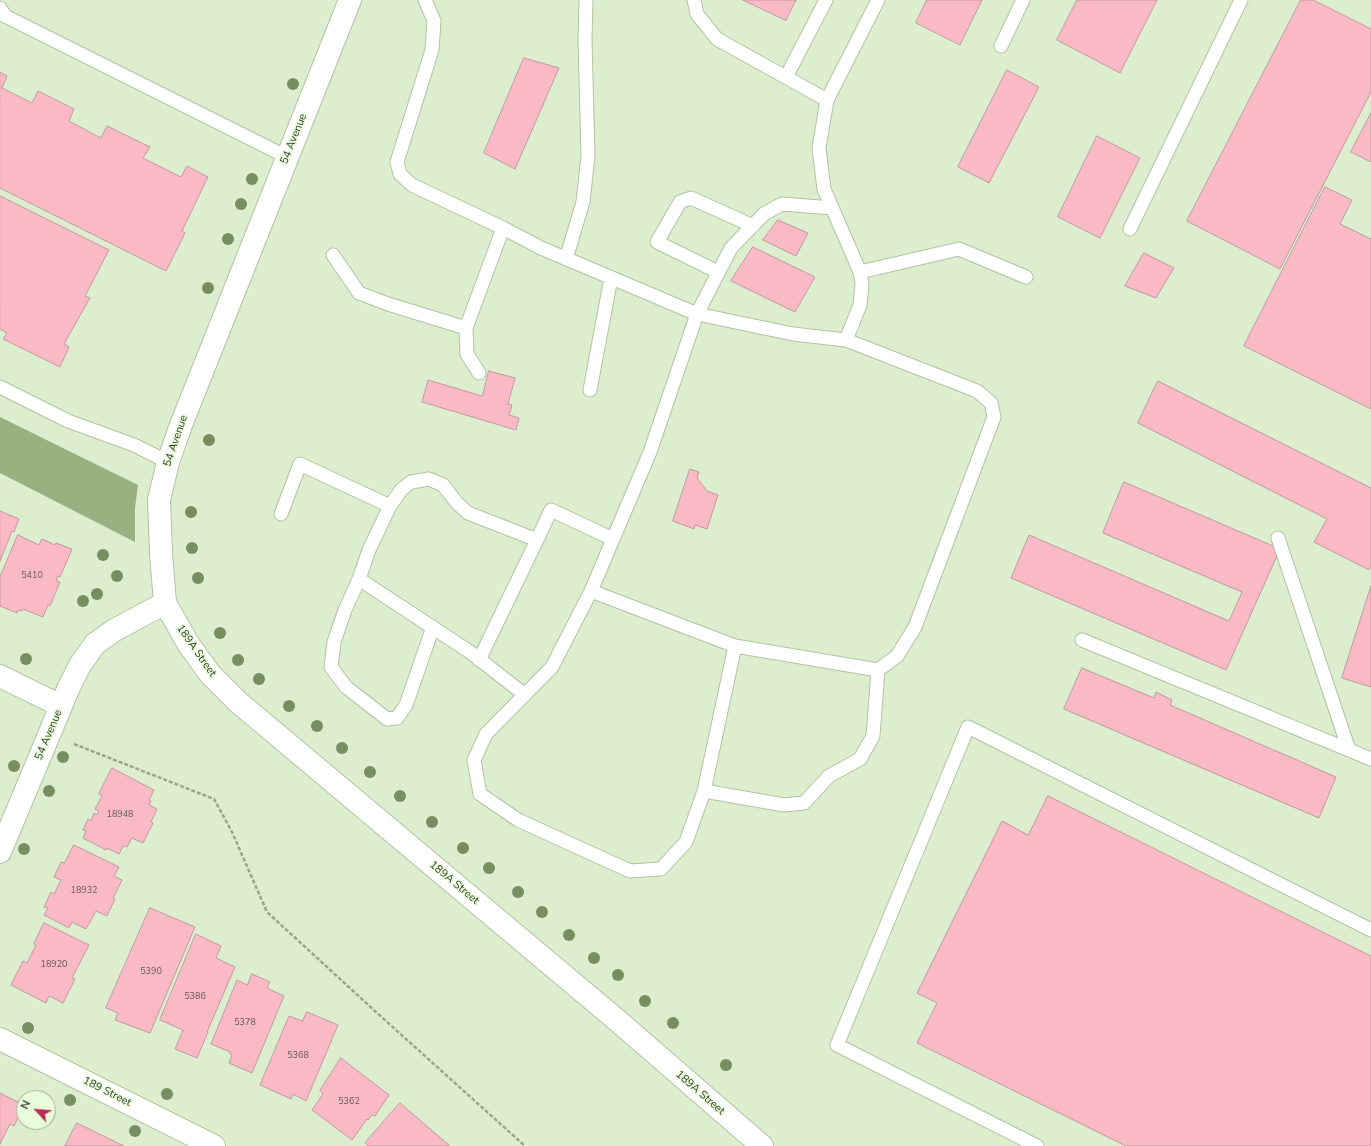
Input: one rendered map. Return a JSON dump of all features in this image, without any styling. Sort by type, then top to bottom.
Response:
[{"type":"street","name":"54 Avenue","points":[[0,852],[69,687],[80,665],[95,644],[113,631],[165,603],[160,553],[159,500],[168,462],[202,369],[350,0]]},
{"type":"street","name":"189A Street","points":[[165,603],[189,645],[210,674],[238,702],[618,1021],[762,1146]]},
{"type":"street","points":[[0,676],[61,706]]},
{"type":"street","name":"189 Street","points":[[0,1039],[205,1144]]},
{"type":"lane","points":[[425,0],[434,20],[432,50],[397,162],[400,174],[412,185],[503,228],[540,248],[697,314],[793,334],[846,340],[977,391],[991,403],[994,417],[916,627],[897,656],[878,670],[735,646],[591,591]]},
{"type":"lane","points":[[566,259],[583,202],[588,156],[585,38],[586,0]]},
{"type":"lane","points":[[694,0],[697,14],[717,38],[826,100]]},
{"type":"lane","points":[[786,77],[826,0]]},
{"type":"lane","points":[[846,340],[860,305],[862,284],[860,272],[824,189],[819,148],[826,100],[878,0]]},
{"type":"lane","points":[[1001,46],[1023,0]]},
{"type":"lane","points":[[1130,229],[1241,0]]},
{"type":"lane","points":[[0,8],[4,16],[287,157]]},
{"type":"lane","points":[[718,272],[657,242],[680,202],[691,198],[753,226]]},
{"type":"lane","points":[[735,646],[704,790],[686,842],[661,869],[630,872],[518,820],[480,794],[474,760],[486,734],[552,667],[591,591],[650,452],[697,314],[731,248],[764,214],[782,204],[832,208]]},
{"type":"lane","points":[[479,373],[467,354],[466,328],[503,228]]},
{"type":"lane","points":[[860,272],[959,249],[1026,277]]},
{"type":"lane","points":[[333,255],[359,293],[388,304],[466,328]]},
{"type":"lane","points":[[590,390],[611,278]]},
{"type":"lane","points":[[0,387],[68,421],[134,445],[168,462]]},
{"type":"lane","points":[[281,514],[300,464],[390,506]]},
{"type":"lane","points":[[433,627],[406,705],[397,718],[387,719],[346,688],[331,667],[334,642],[345,610],[359,579],[369,550],[390,506],[401,490],[411,482],[429,479],[443,485],[457,504],[468,513],[537,540]]},
{"type":"lane","points":[[479,660],[551,510],[613,539]]},
{"type":"lane","points":[[1278,538],[1349,750]]},
{"type":"lane","points":[[359,579],[433,627],[524,695]]},
{"type":"lane","points":[[1082,640],[1371,759]]},
{"type":"lane","points":[[704,790],[784,805],[804,803],[829,776],[860,759],[873,736],[878,670]]},
{"type":"lane","points":[[1037,1146],[837,1045],[968,727],[1371,930]]},
{"type":"path","points":[[74,744],[214,799],[232,832],[267,912],[525,1146]]},
{"type":"green space","points":[[0,417],[138,485],[135,508],[135,542],[0,473]]},
{"type":"building","points":[[743,0],[796,0],[786,20]]},
{"type":"building","points":[[927,0],[982,0],[960,45],[916,23]]},
{"type":"building","points":[[1077,0],[1157,0],[1120,73],[1057,40]]},
{"type":"building","points":[[1301,0],[1313,0],[1371,29],[1371,92],[1280,269],[1187,221]]},
{"type":"building","points":[[524,58],[559,68],[515,169],[484,153]]},
{"type":"building","points":[[1007,70],[1039,87],[989,183],[958,167]]},
{"type":"building","points":[[0,72],[7,76],[2,88],[32,103],[38,91],[74,109],[69,121],[101,138],[107,126],[150,147],[143,158],[181,177],[187,166],[208,177],[182,231],[185,233],[166,271],[0,188]]},
{"type":"building","points":[[1371,113],[1371,162],[1351,152]]},
{"type":"building","points":[[1097,136],[1140,158],[1100,238],[1058,217]]},
{"type":"building","points":[[1325,187],[1352,200],[1340,224],[1371,239],[1371,409],[1244,346]]},
{"type":"building","points":[[0,196],[109,250],[85,296],[90,298],[64,344],[69,347],[60,367],[3,339],[7,333],[0,329]]},
{"type":"building","points":[[778,220],[808,233],[796,256],[763,240]]},
{"type":"building","points":[[753,247],[815,277],[795,312],[731,281]]},
{"type":"building","points":[[1144,253],[1174,268],[1156,298],[1125,286]]},
{"type":"building","points":[[489,371],[515,378],[508,404],[512,405],[509,415],[519,418],[516,430],[422,402],[428,380],[482,396]]},
{"type":"building","points":[[1158,381],[1371,488],[1371,566],[1369,570],[1314,542],[1327,519],[1138,423]]},
{"type":"building","points":[[690,469],[699,472],[697,478],[707,491],[718,495],[707,529],[695,525],[694,529],[673,521]]},
{"type":"building","points":[[1124,482],[1280,549],[1226,670],[1011,578],[1029,535],[1229,621],[1242,592],[1103,533]]},
{"type":"building","points":[[0,511],[19,519],[14,532],[12,531],[0,561]]},
{"type":"building","points":[[18,535],[39,545],[42,539],[55,545],[56,543],[72,549],[60,577],[58,576],[56,581],[60,582],[50,606],[48,605],[43,617],[23,609],[22,611],[18,610],[17,613],[0,606],[0,577]]},
{"type":"building","points":[[1371,586],[1371,687],[1342,678]]},
{"type":"building","points":[[1082,668],[1154,698],[1156,692],[1172,700],[1170,705],[1336,777],[1319,818],[1064,709]]},
{"type":"building","points":[[112,768],[154,790],[149,800],[151,801],[149,805],[157,809],[151,822],[153,823],[143,843],[132,838],[127,847],[123,846],[119,854],[107,848],[106,850],[83,838],[86,831],[83,830],[88,819],[91,821],[94,813],[97,815],[99,811],[95,809],[102,796],[99,794]]},
{"type":"building","points":[[1048,796],[1371,956],[1371,1146],[1126,1146],[917,1043],[937,1003],[917,993],[1002,821],[1028,835]]},
{"type":"building","points":[[74,845],[119,867],[114,876],[122,880],[113,898],[115,899],[107,916],[96,911],[86,929],[72,922],[69,928],[44,915],[48,908],[44,907],[51,892],[54,894],[61,880],[54,877],[61,862],[64,863]]},
{"type":"building","points":[[150,908],[195,927],[150,1033],[115,1020],[118,1013],[106,1008]]},
{"type":"building","points":[[44,923],[89,945],[72,978],[75,979],[63,1003],[49,996],[46,1003],[11,985],[23,961],[27,963],[36,945],[34,944]]},
{"type":"building","points":[[196,934],[221,946],[216,958],[235,967],[197,1058],[175,1049],[183,1030],[160,1020]]},
{"type":"building","points":[[252,974],[270,982],[267,988],[284,996],[252,1073],[229,1063],[232,1055],[230,1052],[211,1044],[237,980],[247,985]]},
{"type":"building","points":[[307,1012],[338,1025],[306,1101],[293,1094],[291,1099],[260,1085],[289,1016],[302,1021]]},
{"type":"building","points":[[341,1058],[389,1095],[375,1116],[372,1115],[368,1120],[367,1119],[352,1140],[312,1110],[323,1094],[320,1091]]},
{"type":"building","points":[[0,1093],[16,1101],[16,1122],[14,1126],[10,1124],[0,1144]]},
{"type":"building","points":[[400,1103],[450,1146],[368,1146],[365,1143]]},
{"type":"building","points":[[77,1123],[83,1126],[124,1146],[65,1146]]}]
